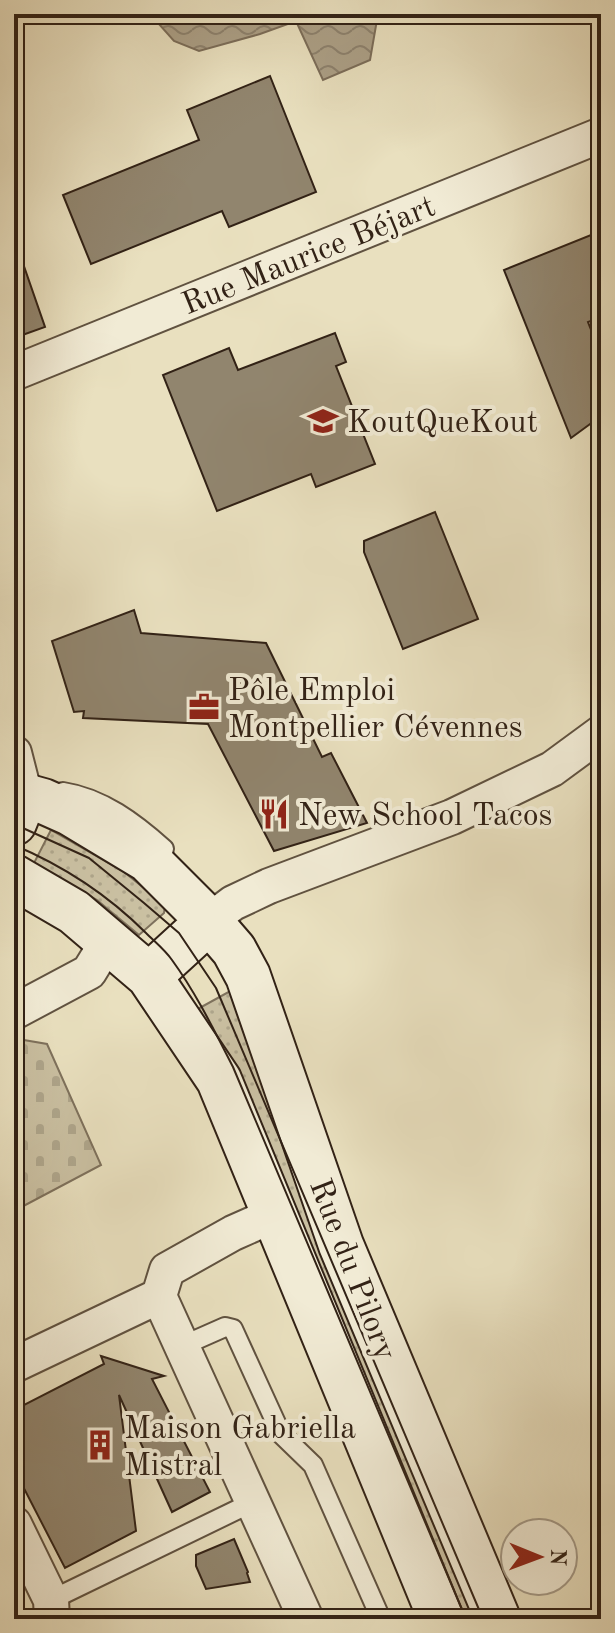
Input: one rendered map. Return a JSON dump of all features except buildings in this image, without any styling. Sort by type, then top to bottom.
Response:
[{"type":"main road","name":"Rue du Pilory","points":[[20,810],[43,801],[70,813],[148,860],[234,950],[248,976],[341,1245],[498,1619]]},
{"type":"main road","name":"Rue du Pilory","points":[[14,877],[74,912],[149,976],[219,1080],[441,1619]]},
{"type":"main road","points":[[149,976],[209,921]]},
{"type":"street","name":"Rue Maurice Béjart","points":[[14,373],[601,135]]},
{"type":"street","points":[[209,921],[233,903],[269,886],[480,804],[552,769],[601,733]]},
{"type":"street","points":[[14,753],[20,810]]},
{"type":"street","points":[[14,1012],[89,972],[108,941]]},
{"type":"street","points":[[276,1214],[233,1233],[167,1270],[159,1296],[306,1619]]},
{"type":"street","points":[[14,1365],[159,1296]]},
{"type":"street","points":[[14,1524],[51,1610]]},
{"type":"lane","points":[[20,810],[64,791],[86,796],[117,813],[147,833],[184,870],[196,885],[209,921]]},
{"type":"lane","points":[[182,1346],[225,1327],[233,1329],[281,1434],[313,1465],[381,1619]]},
{"type":"lane","points":[[51,1610],[253,1502]]},
{"type":"green space","points":[[51,830],[124,872],[165,905],[164,913],[139,935],[97,900],[34,863]]},
{"type":"green space","points":[[234,989],[491,1619],[454,1619],[185,1016]]},
{"type":"green space","points":[[14,1041],[47,1044],[101,1165],[14,1211]]},
{"type":"water","points":[[150,14],[378,14],[370,60],[323,80],[296,21],[199,51],[174,41]]},
{"type":"tram line","points":[[14,824],[89,858],[179,933],[216,988],[483,1619]]},
{"type":"tram line","points":[[14,845],[68,872],[116,906],[166,953],[197,999],[233,1067],[466,1619]]},
{"type":"place","name":"KoutQueKout","points":[[323,421]]},
{"type":"place","name":"Pôle Emploi Montpellier Cévennes","points":[[204,707]]},
{"type":"place","name":"New School Tacos","points":[[274,814]]},
{"type":"place","name":"Maison Gabriella Mistral","points":[[100,1445]]}]
